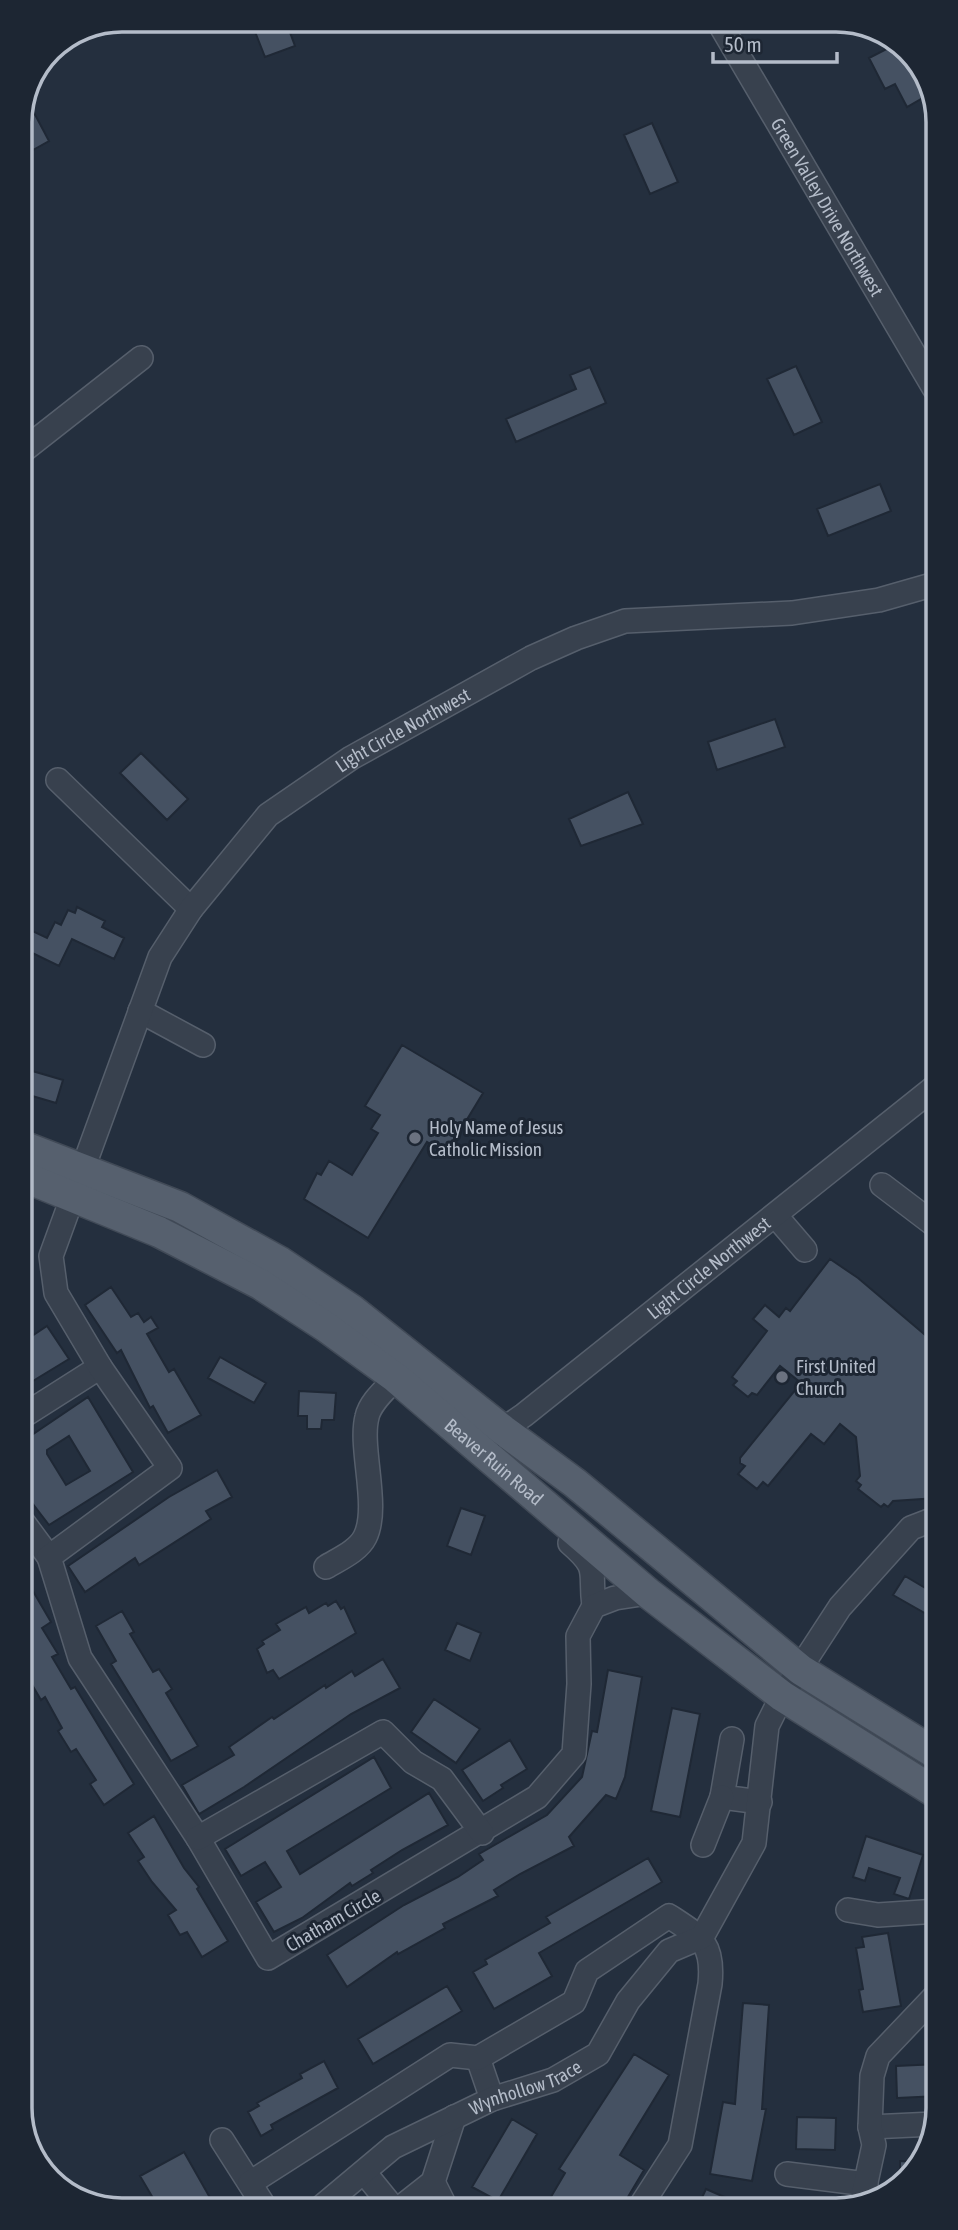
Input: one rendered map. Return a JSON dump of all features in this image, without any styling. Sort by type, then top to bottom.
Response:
[{"type":"main road","name":"Beaver Ruin Road","points":[[31,1152],[159,1232],[260,1284],[326,1327],[396,1378],[648,1593],[782,1696],[926,1786]]},
{"type":"main road","name":"Beaver Ruin Road","points":[[31,1177],[79,1181],[180,1207],[280,1262],[352,1310],[503,1430],[575,1483],[801,1670],[926,1748]]},
{"type":"street","name":"Green Valley Drive Northwest","points":[[724,32],[926,374]]},
{"type":"street","points":[[32,444],[141,358]]},
{"type":"street","name":"Light Circle Northwest","points":[[79,1181],[160,957],[191,909],[268,816],[351,758],[531,658],[625,621],[792,613],[879,600],[926,586]]},
{"type":"street","points":[[58,780],[191,909]]},
{"type":"street","points":[[140,1011],[203,1045]]},
{"type":"street","name":"Light Circle Northwest","points":[[477,1446],[503,1430],[926,1094]]},
{"type":"street","points":[[48,1557],[170,1468],[100,1367],[56,1293],[51,1256],[79,1181]]},
{"type":"street","points":[[882,1185],[926,1218]]},
{"type":"street","points":[[775,1215],[805,1250]]},
{"type":"street","points":[[31,1411],[100,1367]]},
{"type":"street","points":[[326,1567],[357,1547],[366,1536],[370,1511],[367,1417],[378,1396],[396,1378]]},
{"type":"street","points":[[560,1517],[558,1533],[588,1559],[595,1578],[594,1606],[615,1598],[648,1593]]},
{"type":"street","points":[[702,1937],[754,1843],[767,1726],[782,1696],[840,1607],[911,1528],[926,1522]]},
{"type":"street","name":"Chatham Circle","points":[[31,1534],[48,1557],[80,1658],[198,1838],[268,1958],[482,1833],[537,1797],[574,1754],[579,1684],[578,1636],[594,1606]]},
{"type":"street","points":[[198,1838],[383,1732],[413,1762],[442,1779],[482,1833]]},
{"type":"street","points":[[703,1845],[722,1797],[732,1739]]},
{"type":"street","points":[[722,1797],[760,1801]]},
{"type":"street","points":[[848,1910],[878,1915],[926,1912]]},
{"type":"street","points":[[250,2183],[450,2054],[478,2058],[574,2002],[587,1971],[669,1916],[702,1937],[712,1959],[710,1984],[680,2145],[646,2198]]},
{"type":"street","name":"Wynhollow Trace","points":[[332,2198],[393,2147],[492,2099],[553,2080],[598,2054],[628,2001],[668,1951],[702,1937]]},
{"type":"street","points":[[863,2195],[874,2145],[870,2127],[872,2076],[878,2056],[926,2006]]},
{"type":"street","points":[[478,2058],[492,2099]]},
{"type":"street","points":[[413,2198],[433,2182],[454,2118]]},
{"type":"street","points":[[870,2127],[925,2124]]},
{"type":"street","points":[[222,2140],[259,2198]]},
{"type":"street","points":[[364,2172],[386,2198]]},
{"type":"street","points":[[787,2174],[862,2195]]},
{"type":"street","points":[[433,2182],[441,2198]]},
{"type":"building","points":[[255,31],[290,31],[295,46],[265,57]]},
{"type":"building","points":[[888,48],[911,71],[923,98],[907,107],[895,84],[885,89],[869,58]]},
{"type":"building","points":[[33,110],[49,141],[33,150],[32,148]]},
{"type":"building","points":[[652,123],[678,182],[650,194],[624,135]]},
{"type":"building","points":[[796,366],[822,422],[794,435],[767,379]]},
{"type":"building","points":[[590,367],[606,403],[516,442],[506,419],[576,389],[570,375]]},
{"type":"building","points":[[880,484],[891,511],[828,536],[817,509]]},
{"type":"building","points":[[775,719],[785,747],[717,770],[708,742]]},
{"type":"building","points":[[141,753],[188,799],[167,820],[120,773]]},
{"type":"building","points":[[628,792],[643,824],[581,846],[569,819]]},
{"type":"building","points":[[77,907],[105,921],[102,927],[124,938],[114,959],[72,939],[59,966],[32,953],[32,931],[47,938],[55,922],[61,925],[68,910],[75,913]]},
{"type":"building","name":"Holy Name of Jesus Catholic Mission","points":[[402,1045],[483,1093],[446,1154],[427,1142],[368,1238],[304,1199],[317,1173],[321,1175],[329,1161],[352,1175],[378,1133],[371,1129],[380,1115],[365,1106]]},
{"type":"building","points":[[32,1071],[63,1080],[56,1103],[32,1096]]},
{"type":"building","points":[[830,1259],[858,1278],[926,1336],[926,1499],[893,1501],[888,1507],[884,1504],[881,1507],[858,1489],[861,1485],[856,1481],[860,1476],[856,1437],[840,1424],[824,1444],[811,1434],[768,1486],[763,1482],[757,1489],[738,1474],[745,1466],[740,1463],[740,1458],[801,1383],[780,1366],[757,1395],[752,1393],[748,1397],[733,1385],[737,1381],[732,1377],[767,1331],[753,1319],[765,1305],[779,1317],[786,1308],[790,1311]]},
{"type":"building","points":[[111,1287],[131,1317],[138,1313],[144,1322],[151,1317],[158,1328],[147,1334],[169,1372],[174,1369],[201,1415],[168,1433],[153,1406],[150,1408],[121,1350],[117,1353],[85,1305]]},
{"type":"building","points":[[47,1326],[69,1359],[31,1382],[31,1336]]},
{"type":"building","points":[[220,1357],[266,1383],[254,1403],[208,1378]]},
{"type":"building","points":[[299,1391],[336,1393],[334,1420],[322,1420],[321,1429],[307,1429],[307,1416],[298,1416]]},
{"type":"building","points":[[88,1397],[133,1472],[49,1525],[31,1502],[31,1435]],"holes":[[[69,1436],[90,1471],[66,1485],[47,1450]]]},
{"type":"building","points":[[217,1470],[232,1497],[206,1511],[211,1519],[139,1565],[135,1558],[85,1592],[68,1566],[169,1497]]},
{"type":"building","points":[[461,1508],[485,1516],[471,1555],[447,1546]]},
{"type":"building","points":[[905,1576],[926,1588],[926,1614],[893,1595]]},
{"type":"building","points":[[31,1588],[51,1622],[42,1628],[58,1654],[52,1657],[71,1689],[75,1687],[134,1784],[104,1805],[90,1784],[96,1780],[76,1749],[71,1752],[58,1731],[62,1728],[45,1697],[41,1700],[31,1683]]},
{"type":"building","points":[[336,1601],[341,1609],[344,1607],[356,1633],[279,1679],[273,1670],[267,1673],[257,1649],[264,1644],[262,1641],[280,1630],[276,1624],[306,1607],[309,1613],[326,1603],[328,1606]]},
{"type":"building","points":[[122,1611],[134,1632],[130,1634],[153,1672],[159,1669],[172,1689],[166,1693],[198,1746],[171,1761],[111,1664],[116,1661],[96,1626]]},
{"type":"building","points":[[457,1623],[481,1633],[470,1661],[445,1650]]},
{"type":"building","points":[[383,1659],[400,1688],[351,1714],[244,1787],[199,1814],[182,1785],[234,1755],[229,1747],[272,1717],[274,1719],[325,1685],[326,1688],[352,1671],[355,1676]]},
{"type":"building","points":[[608,1670],[642,1677],[625,1777],[616,1799],[606,1795],[569,1837],[574,1846],[494,1890],[498,1896],[443,1924],[445,1928],[398,1954],[397,1952],[347,1987],[327,1955],[404,1905],[458,1877],[483,1860],[479,1854],[547,1815],[582,1777],[592,1731],[597,1732]]},
{"type":"building","points":[[434,1699],[480,1729],[456,1763],[411,1732]]},
{"type":"building","points":[[672,1708],[700,1714],[680,1817],[651,1811]]},
{"type":"building","points":[[510,1740],[527,1769],[501,1785],[503,1788],[483,1801],[462,1770]]},
{"type":"building","points":[[374,1757],[391,1788],[287,1851],[300,1874],[429,1793],[448,1825],[402,1850],[371,1870],[373,1873],[352,1886],[350,1883],[302,1918],[274,1932],[256,1902],[281,1887],[265,1862],[241,1876],[225,1849]]},
{"type":"building","points":[[154,1816],[184,1868],[199,1887],[197,1889],[228,1941],[202,1957],[187,1932],[180,1935],[168,1915],[176,1910],[138,1861],[144,1857],[128,1833]]},
{"type":"building","points":[[866,1836],[923,1855],[909,1899],[894,1894],[900,1878],[869,1868],[865,1881],[853,1877]]},
{"type":"building","points":[[648,1858],[662,1882],[539,1953],[552,1976],[494,2009],[473,1972],[487,1964],[485,1960],[550,1923],[546,1917]]},
{"type":"building","points":[[888,1933],[901,2006],[863,2012],[859,1990],[863,1989],[856,1948],[864,1947],[862,1937]]},
{"type":"building","points":[[447,1986],[462,2011],[373,2064],[358,2039]]},
{"type":"building","points":[[743,2003],[769,2005],[762,2109],[766,2109],[752,2181],[710,2174],[723,2102],[735,2104]]},
{"type":"building","points":[[634,2054],[669,2075],[620,2155],[644,2170],[627,2198],[550,2198],[565,2173],[559,2169]]},
{"type":"building","points":[[324,2061],[338,2088],[271,2125],[273,2129],[261,2136],[248,2112],[259,2106],[257,2103],[302,2078],[300,2074]]},
{"type":"building","points":[[926,2065],[926,2097],[897,2098],[896,2066]]},
{"type":"building","points":[[797,2117],[836,2118],[835,2150],[796,2149]]},
{"type":"building","points":[[512,2119],[537,2134],[500,2198],[492,2198],[472,2187]]},
{"type":"building","points":[[184,2152],[210,2198],[153,2198],[140,2176]]},
{"type":"building","points":[[900,2161],[909,2161],[900,2172]]},
{"type":"building","points":[[706,2189],[727,2198],[702,2198]]},
{"type":"place","name":"Holy Name of Jesus Catholic Mission","points":[[415,1138]]},
{"type":"place","name":"First United Church","points":[[782,1377]]}]
